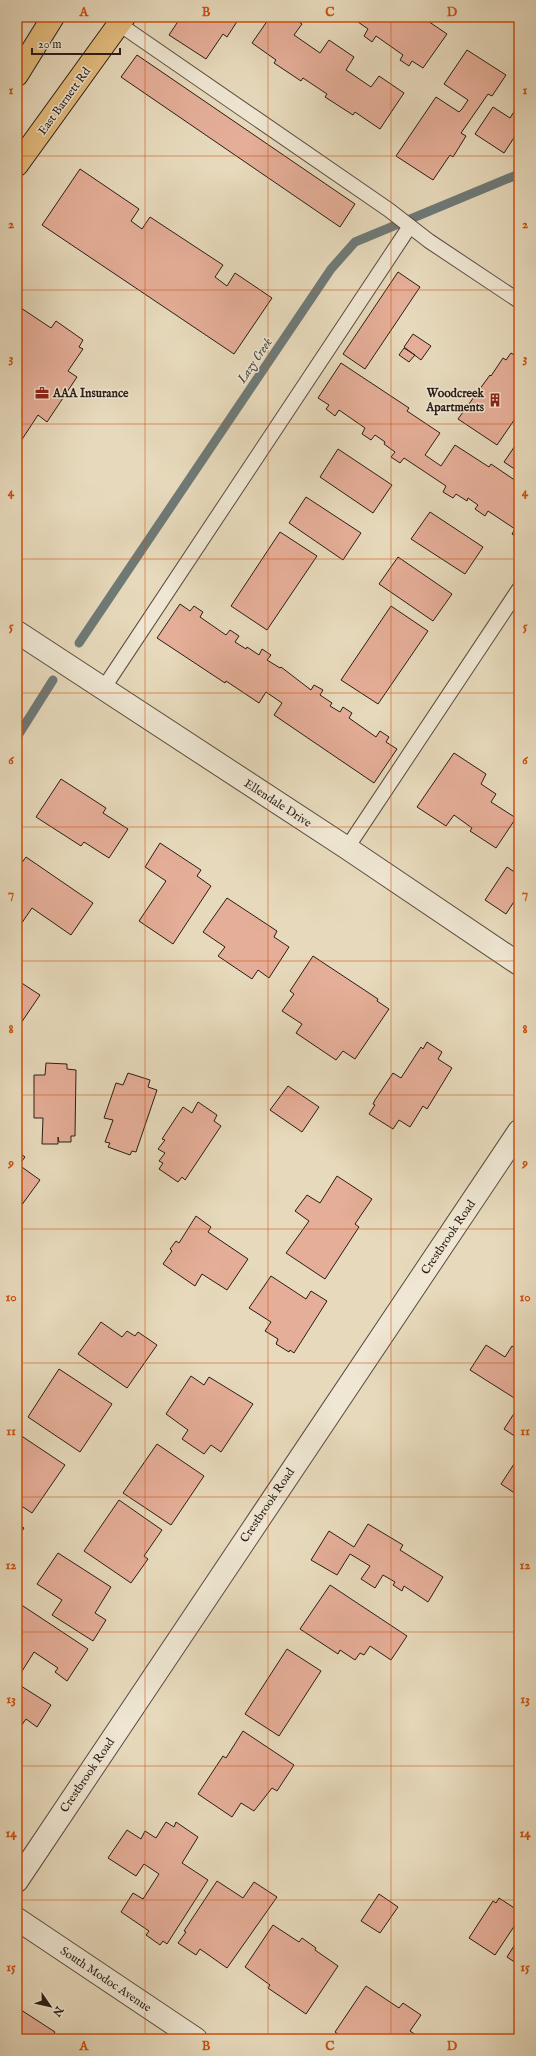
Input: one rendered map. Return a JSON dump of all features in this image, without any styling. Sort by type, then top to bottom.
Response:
[{"type":"main road","points":[[17,74],[53,17]]},
{"type":"main road","name":"East Barnett Rd","points":[[17,165],[122,21]]},
{"type":"street","name":"Ellendale Drive","points":[[17,632],[347,848],[519,964]]},
{"type":"street","name":"Crestbrook Road","points":[[17,1881],[519,1131]]},
{"type":"street","name":"South Modoc Avenue","points":[[17,1919],[196,2039]]},
{"type":"lane","points":[[122,21],[410,226],[519,300]]},
{"type":"lane","points":[[104,689],[410,226]]},
{"type":"lane","points":[[347,848],[519,589]]},
{"type":"building","points":[[181,17],[240,17],[227,37],[223,34],[206,59],[169,35]]},
{"type":"building","points":[[270,17],[292,17],[302,24],[294,35],[320,53],[329,40],[354,57],[346,70],[371,87],[379,76],[404,93],[380,129],[355,112],[353,115],[325,97],[327,94],[303,78],[301,81],[274,63],[276,60],[252,43]]},
{"type":"building","points":[[351,17],[422,17],[447,34],[423,68],[412,61],[409,66],[400,60],[403,55],[376,36],[372,42],[364,36],[368,29]]},
{"type":"building","points":[[467,50],[506,75],[492,96],[488,94],[461,133],[466,136],[453,157],[450,155],[433,180],[396,156],[436,97],[459,112],[462,109],[468,100],[444,84]]},
{"type":"building","points":[[137,55],[355,204],[340,227],[121,77]]},
{"type":"building","points":[[519,104],[519,130],[504,153],[475,134],[493,107],[510,118]]},
{"type":"building","points":[[80,169],[139,209],[131,221],[142,229],[150,217],[223,265],[215,277],[227,286],[235,273],[272,298],[234,354],[42,225]]},
{"type":"building","points":[[398,272],[420,287],[365,369],[343,354]]},
{"type":"building","name":"AAA Insurance","points":[[21,308],[51,328],[56,321],[83,340],[79,347],[83,349],[68,371],[77,377],[47,422],[38,415],[17,447],[17,313]]},
{"type":"building","points":[[413,334],[431,346],[421,360],[404,347]]},
{"type":"building","points":[[404,348],[415,355],[409,362],[399,355]]},
{"type":"building","name":"Woodcreek Apartments","points":[[511,353],[519,358],[519,413],[497,445],[458,419],[503,358],[506,360]]},
{"type":"building","points":[[341,363],[409,408],[407,411],[440,433],[425,455],[441,466],[455,445],[489,467],[491,464],[519,483],[519,538],[512,534],[515,529],[488,511],[485,516],[475,509],[478,505],[468,498],[467,501],[456,494],[453,498],[443,492],[446,486],[404,458],[400,463],[391,457],[395,452],[384,444],[385,442],[375,435],[371,440],[362,434],[365,428],[339,410],[335,416],[326,409],[329,405],[318,398]]},
{"type":"building","points":[[519,440],[519,472],[504,462]]},
{"type":"building","points":[[338,449],[392,485],[373,513],[320,477]]},
{"type":"building","points":[[306,497],[361,533],[343,560],[289,523]]},
{"type":"building","points":[[430,512],[483,547],[465,574],[411,539]]},
{"type":"building","points":[[280,532],[317,556],[267,630],[231,606]]},
{"type":"building","points":[[398,557],[452,594],[433,621],[379,584]]},
{"type":"building","points":[[180,604],[190,611],[194,606],[203,612],[200,617],[226,635],[230,630],[239,636],[235,642],[246,649],[247,647],[259,655],[262,649],[271,655],[267,660],[280,668],[281,667],[311,690],[314,685],[323,690],[320,695],[332,703],[330,706],[340,712],[343,707],[352,713],[349,718],[376,737],[380,731],[389,737],[386,742],[397,749],[374,783],[274,715],[282,703],[266,692],[259,703],[226,681],[225,683],[157,638]]},
{"type":"building","points":[[391,606],[428,631],[378,704],[341,680]]},
{"type":"building","points":[[454,753],[486,774],[481,784],[496,794],[491,802],[516,818],[496,848],[470,831],[472,828],[454,815],[446,826],[417,807]]},
{"type":"building","points":[[61,779],[106,808],[103,813],[128,829],[109,858],[84,842],[81,846],[36,817]]},
{"type":"building","points":[[160,843],[201,870],[197,876],[211,886],[173,944],[139,921],[166,881],[145,867]]},
{"type":"building","points":[[26,857],[93,903],[71,935],[32,908],[17,930],[17,888],[21,882],[17,879],[17,869]]},
{"type":"building","points":[[507,867],[519,875],[519,894],[506,914],[485,900]]},
{"type":"building","points":[[227,898],[277,931],[274,937],[289,947],[269,978],[258,970],[252,979],[218,956],[225,947],[203,932]]},
{"type":"building","points":[[313,956],[378,999],[377,1001],[389,1009],[355,1059],[343,1051],[336,1060],[296,1033],[302,1024],[282,1011],[294,994],[290,991]]},
{"type":"building","points":[[17,980],[40,995],[17,1029]]},
{"type":"building","points":[[427,1042],[442,1052],[438,1059],[452,1068],[427,1109],[423,1106],[410,1127],[399,1120],[393,1129],[369,1114],[375,1105],[373,1104],[375,1100],[393,1073],[401,1078],[421,1047],[423,1049]]},
{"type":"building","points":[[46,1063],[67,1064],[67,1069],[76,1070],[75,1136],[71,1136],[71,1142],[59,1142],[58,1137],[58,1144],[42,1144],[43,1118],[34,1118],[34,1075],[45,1075]]},
{"type":"building","points":[[128,1073],[150,1080],[148,1087],[157,1090],[136,1152],[132,1151],[130,1155],[108,1147],[110,1143],[105,1142],[113,1120],[104,1118],[116,1083],[123,1085]]},
{"type":"building","points":[[288,1086],[319,1107],[302,1132],[270,1110]]},
{"type":"building","points":[[198,1102],[217,1115],[214,1121],[221,1126],[185,1180],[182,1177],[178,1182],[159,1169],[163,1163],[159,1161],[165,1153],[158,1149],[165,1140],[162,1139],[183,1107],[192,1113]]},
{"type":"building","points":[[17,1151],[25,1157],[19,1165],[40,1180],[21,1206],[17,1204]]},
{"type":"building","points":[[337,1176],[372,1199],[355,1224],[359,1227],[325,1279],[286,1253],[309,1221],[295,1211],[307,1195],[320,1203]]},
{"type":"building","points":[[196,1216],[211,1227],[208,1232],[248,1259],[227,1290],[202,1274],[195,1286],[163,1264],[172,1251],[170,1249],[176,1241],[179,1243]]},
{"type":"building","points":[[271,1276],[306,1299],[311,1291],[327,1301],[294,1353],[290,1350],[289,1352],[276,1344],[278,1339],[265,1331],[271,1322],[249,1308]]},
{"type":"building","points":[[101,1322],[122,1337],[127,1331],[135,1336],[138,1332],[157,1345],[127,1388],[78,1354]]},
{"type":"building","points":[[486,1345],[505,1357],[512,1346],[519,1350],[519,1401],[470,1370]]},
{"type":"building","points":[[59,1369],[112,1404],[80,1452],[28,1417]]},
{"type":"building","points":[[191,1376],[204,1385],[209,1377],[253,1404],[221,1452],[211,1445],[204,1454],[182,1439],[188,1430],[166,1414]]},
{"type":"building","points":[[519,1406],[519,1439],[504,1429]]},
{"type":"building","points":[[17,1433],[65,1465],[32,1513],[17,1503]]},
{"type":"building","points":[[157,1444],[204,1476],[171,1525],[123,1493]]},
{"type":"building","points":[[514,1464],[519,1468],[519,1496],[501,1484]]},
{"type":"building","points":[[119,1500],[162,1530],[144,1556],[148,1559],[131,1583],[84,1551]]},
{"type":"building","points":[[17,1524],[24,1528],[17,1538]]},
{"type":"building","points":[[368,1524],[403,1545],[400,1550],[443,1577],[428,1602],[404,1586],[402,1591],[393,1585],[395,1582],[383,1575],[375,1588],[361,1579],[370,1566],[350,1554],[337,1575],[311,1560],[329,1531],[354,1547]]},
{"type":"building","points":[[58,1553],[111,1587],[95,1613],[106,1620],[93,1641],[52,1615],[62,1600],[37,1584]]},
{"type":"building","points":[[330,1585],[407,1636],[391,1660],[370,1646],[364,1655],[360,1653],[355,1660],[340,1650],[338,1654],[300,1629]]},
{"type":"building","points":[[17,1604],[19,1606],[20,1604],[88,1649],[67,1681],[55,1672],[58,1668],[34,1652],[19,1676],[17,1675]]},
{"type":"building","points":[[287,1649],[321,1671],[279,1736],[245,1714]]},
{"type":"building","points":[[21,1686],[51,1705],[37,1727],[26,1719],[17,1732],[17,1691]]},
{"type":"building","points":[[243,1731],[294,1765],[277,1791],[272,1788],[254,1811],[241,1803],[232,1817],[198,1794],[223,1756],[226,1758]]},
{"type":"building","points":[[166,1822],[174,1827],[176,1822],[198,1837],[182,1863],[208,1880],[167,1944],[163,1941],[160,1945],[146,1935],[149,1931],[121,1912],[133,1893],[143,1899],[159,1874],[144,1864],[136,1876],[108,1858],[127,1830],[141,1839],[145,1831],[156,1838]]},
{"type":"building","points":[[217,1881],[243,1898],[254,1882],[277,1897],[227,1968],[200,1949],[196,1955],[178,1943],[186,1932],[184,1931]]},
{"type":"building","points":[[379,1894],[398,1907],[380,1933],[361,1921]]},
{"type":"building","points":[[499,1898],[519,1911],[516,1918],[519,1919],[495,1955],[469,1938],[493,1901],[496,1903]]},
{"type":"building","points":[[273,1925],[299,1942],[302,1938],[316,1948],[315,1950],[338,1966],[306,2014],[268,1988],[270,1985],[245,1967]]},
{"type":"building","points":[[519,1938],[519,1965],[507,1957]]},
{"type":"building","points":[[366,1986],[399,2008],[403,2003],[421,2015],[410,2031],[422,2039],[345,2039],[335,2032]]},
{"type":"building","points":[[18,2008],[55,2032],[53,2035],[59,2039],[17,2039]]},
{"type":"waterway","name":"Lazy Creek","points":[[79,643],[331,269],[355,242],[519,174]]},
{"type":"waterway","name":"Lazy Creek","points":[[17,737],[53,680]]},
{"type":"place","name":"AAA Insurance","points":[[42,393]]},
{"type":"place","name":"Woodcreek Apartments","points":[[495,400]]}]
